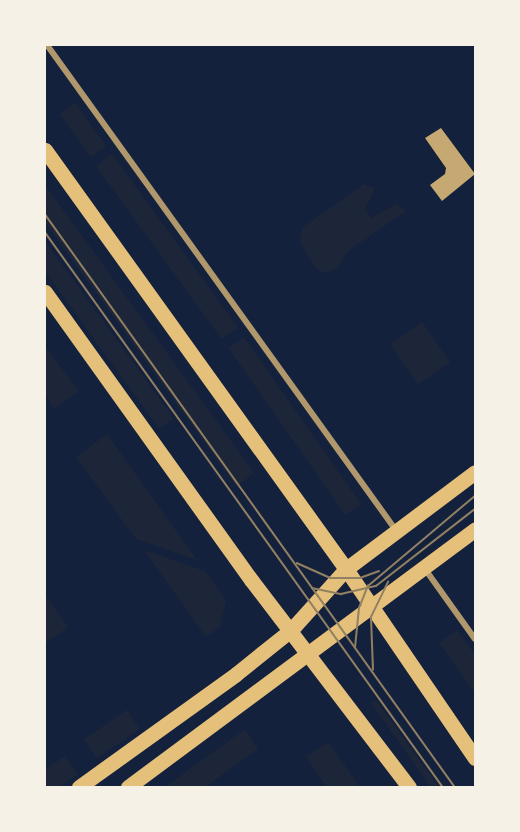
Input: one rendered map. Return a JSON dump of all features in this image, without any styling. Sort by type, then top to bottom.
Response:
[{"type":"main road","points":[[45,150],[346,569],[475,758]]},
{"type":"main road","points":[[45,292],[291,630],[409,787]]},
{"type":"main road","points":[[79,787],[236,675],[291,630],[346,569],[395,529],[475,472]]},
{"type":"main road","points":[[128,787],[475,528]]},
{"type":"street","points":[[47,45],[395,529]]},
{"type":"street","points":[[423,566],[475,639]]},
{"type":"shaded area","points":[[75,103],[106,146],[91,157],[60,114]]},
{"type":"shaded area","points":[[112,154],[238,327],[222,339],[96,166]]},
{"type":"shaded area","points":[[364,184],[375,188],[365,209],[371,218],[396,204],[406,211],[348,251],[338,268],[325,273],[315,268],[300,242],[302,228]]},
{"type":"shaded area","points":[[45,185],[254,473],[236,486],[45,222]]},
{"type":"shaded area","points":[[45,241],[174,418],[159,429],[45,272]]},
{"type":"shaded area","points":[[422,322],[450,362],[418,385],[390,344]]},
{"type":"shaded area","points":[[244,337],[361,504],[345,515],[228,348]]},
{"type":"shaded area","points":[[45,346],[79,391],[54,409],[45,395]]},
{"type":"shaded area","points":[[107,434],[197,560],[136,539],[76,457]]},
{"type":"shaded area","points":[[144,550],[205,571],[226,600],[220,627],[206,637]]},
{"type":"shaded area","points":[[45,595],[68,627],[45,644]]},
{"type":"shaded area","points":[[457,630],[475,655],[475,693],[439,643]]},
{"type":"shaded area","points":[[376,700],[439,787],[431,787],[371,703]]},
{"type":"shaded area","points":[[127,710],[140,729],[97,758],[84,739]]},
{"type":"shaded area","points":[[245,729],[258,749],[205,787],[165,787]]},
{"type":"shaded area","points":[[328,742],[360,787],[327,787],[306,757]]},
{"type":"shaded area","points":[[65,756],[78,774],[60,787],[45,787],[45,770]]},
{"type":"building","points":[[441,128],[475,174],[442,201],[430,185],[445,174],[446,168],[425,138]]},
{"type":"tram line","points":[[45,214],[455,787]]},
{"type":"tram line","points":[[45,232],[443,787]]},
{"type":"tram line","points":[[355,648],[359,608],[368,586],[475,496]]},
{"type":"tram line","points":[[312,588],[341,594],[376,586],[475,509]]},
{"type":"tram line","points":[[297,563],[331,578],[360,578],[379,571]]},
{"type":"tram line","points":[[373,670],[371,617],[388,582]]}]
